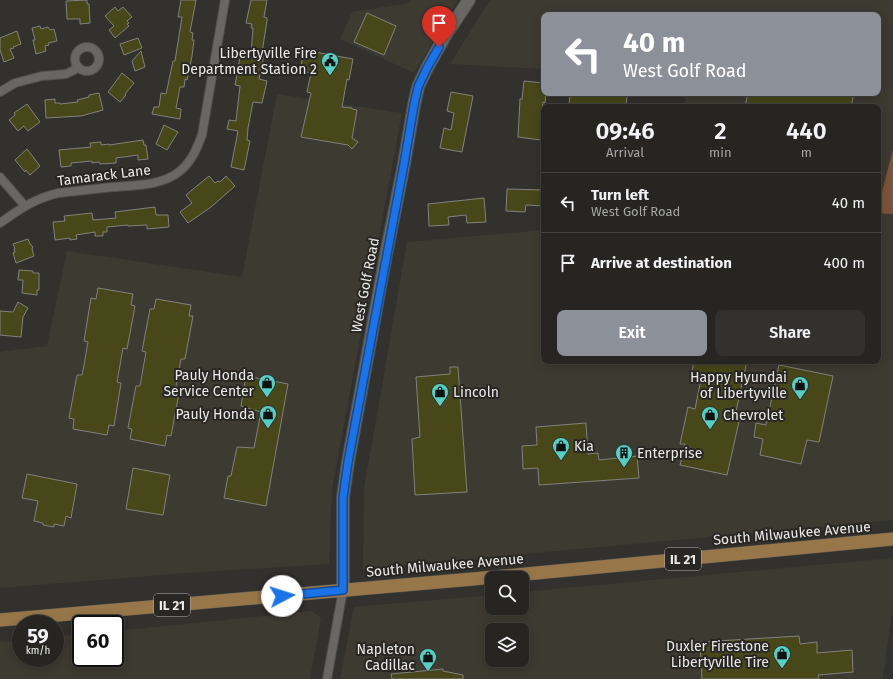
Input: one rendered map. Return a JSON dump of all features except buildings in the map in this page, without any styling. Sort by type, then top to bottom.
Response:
[{"type":"main road","name":"South Milwaukee Avenue","points":[[0,620],[893,540]]},
{"type":"street","name":"Tamarack Lane","points":[[0,223],[25,206],[43,197],[58,193],[151,184],[167,179],[180,171],[190,161],[196,151],[202,135],[225,0]]},
{"type":"street","name":"West Golf Road","points":[[343,590],[343,498],[348,462],[414,105],[418,87],[427,68],[445,36],[469,0]]},
{"type":"street","points":[[0,92],[15,83],[42,76],[66,74],[78,68]]},
{"type":"street","points":[[0,177],[25,206]]},
{"type":"street","points":[[327,679],[343,590]]},
{"type":"shaded area","points":[[411,0],[458,0],[414,73],[340,39],[352,12],[410,3]]},
{"type":"shaded area","points":[[490,0],[893,0],[893,520],[363,569],[364,489],[407,242],[541,230],[541,364],[881,364],[881,104],[684,104],[686,96],[881,96],[881,12],[541,12],[541,69],[450,64]]},
{"type":"shaded area","points":[[277,94],[402,113],[332,489],[329,564],[186,573],[0,588],[0,352],[47,346],[67,251],[242,277]]},
{"type":"shaded area","points":[[893,149],[893,214],[881,213],[881,196]]},
{"type":"shaded area","points":[[893,558],[893,604],[883,679],[340,679],[354,607],[485,596],[485,615],[529,615],[529,591]]},
{"type":"shaded area","points":[[312,611],[321,618],[310,679],[0,679],[0,642],[12,641],[12,667],[64,667],[64,636],[72,635],[72,667],[124,667],[124,630]]},
{"type":"place","name":"Libertyville Fire Department Station 2","points":[[330,76]]},
{"type":"place","name":"Pauly Honda Service Center","points":[[267,398]]},
{"type":"place","name":"Happy Hyundai of Libertyville","points":[[800,400]]},
{"type":"place","name":"Lincoln","points":[[440,407]]},
{"type":"place","name":"Pauly Honda","points":[[268,429]]},
{"type":"place","name":"Chevrolet","points":[[710,430]]},
{"type":"place","name":"Kia","points":[[561,461]]},
{"type":"place","name":"Enterprise","points":[[624,468]]},
{"type":"place","name":"Duxler Firestone Libertyville Tire","points":[[782,669]]},
{"type":"place","name":"Napleton Cadillac","points":[[428,672]]},
{"type":"route","points":[[282,596],[343,590],[343,498],[348,462],[414,105],[418,87],[439,47]]}]
